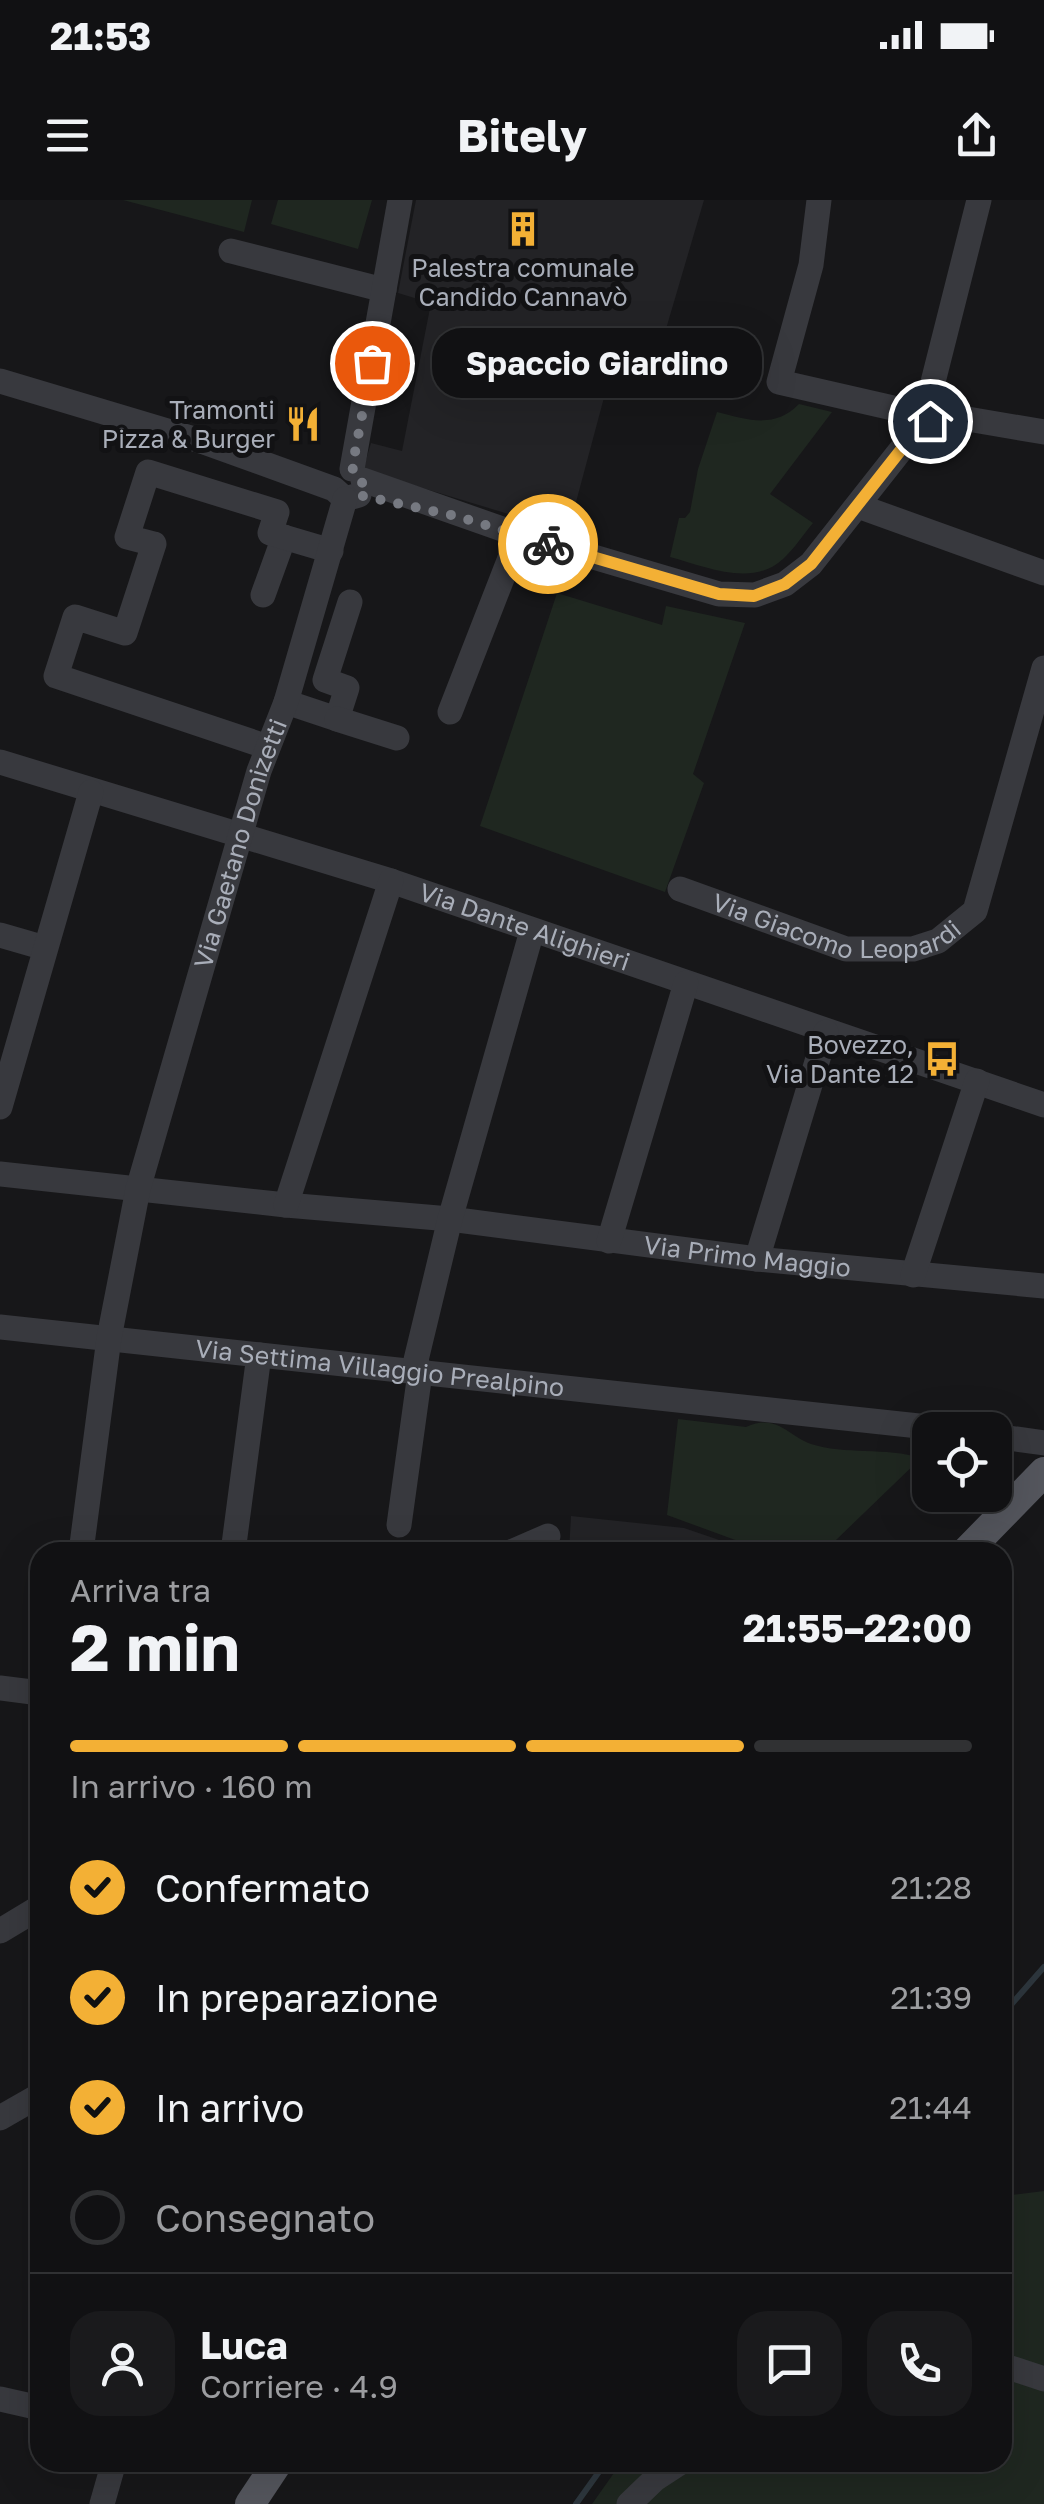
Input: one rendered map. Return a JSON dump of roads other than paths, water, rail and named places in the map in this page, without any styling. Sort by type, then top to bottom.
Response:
[{"type":"main road","points":[[976,1542],[1044,1472]]},
{"type":"main road","points":[[250,2504],[271,2472]]},
{"type":"street","name":"Via Gaetano Donizetti","points":[[82,1542],[109,1338],[138,1189],[348,484],[400,200]]},
{"type":"street","points":[[818,200],[810,265],[779,382],[862,411],[906,411],[930,421]]},
{"type":"street","points":[[930,421],[931,390],[979,200]]},
{"type":"street","points":[[230,251],[384,290]]},
{"type":"street","points":[[0,381],[719,594],[754,596],[785,584],[811,564],[904,446],[930,421],[950,416],[1044,432]]},
{"type":"street","points":[[268,747],[56,676],[75,617],[124,633],[154,544],[127,537],[148,472],[277,512],[270,533],[330,550]]},
{"type":"street","points":[[858,506],[1044,573]]},
{"type":"street","points":[[450,712],[518,536]]},
{"type":"street","points":[[262,595],[284,537]]},
{"type":"street","points":[[337,719],[347,688],[325,680],[350,602]]},
{"type":"street","name":"Via Giacomo Leopardi","points":[[680,889],[846,949],[913,949],[938,941],[975,911],[1044,668]]},
{"type":"street","points":[[286,702],[397,738]]},
{"type":"street","name":"Via Dante Alighieri","points":[[0,762],[391,881],[1044,1105]]},
{"type":"street","points":[[0,1107],[90,792]]},
{"type":"street","points":[[286,1206],[391,881]]},
{"type":"street","points":[[399,1525],[420,1372],[416,1360],[450,1219],[532,930]]},
{"type":"street","points":[[0,935],[45,948]]},
{"type":"street","points":[[609,1241],[686,983]]},
{"type":"street","points":[[757,1259],[826,1032]]},
{"type":"street","points":[[913,1275],[978,1080]]},
{"type":"street","name":"Via Primo Maggio","points":[[0,1174],[286,1206],[450,1219],[757,1259],[1044,1286]]},
{"type":"street","name":"Via Settima Villaggio Prealpino","points":[[0,1327],[912,1425]]},
{"type":"street","points":[[234,1542],[259,1355]]},
{"type":"street","points":[[1012,1439],[1044,1444]]},
{"type":"street","points":[[534,1542],[548,1536]]},
{"type":"street","points":[[0,1688],[30,1692]]},
{"type":"street","points":[[0,1931],[30,1913]]},
{"type":"street","points":[[0,2118],[30,2102]]},
{"type":"street","points":[[1012,2368],[1044,2379]]},
{"type":"street","points":[[1,2402],[30,2406]]},
{"type":"street","points":[[102,2504],[111,2472]]},
{"type":"street","points":[[629,2504],[665,2472]]},
{"type":"waterway","points":[[1012,2004],[1044,1967]]},
{"type":"waterway","points":[[576,2504],[599,2472]]},
{"type":"place","name":"Palestra comunale Candido Cannavò","points":[[523,229]]},
{"type":"place","name":"Spaccio Giardino","points":[[372,363]]},
{"type":"place","name":"Tramonti Pizza & Burger","points":[[303,424]]},
{"type":"place","name":"Bovezzo, Via Dante 12","points":[[942,1059]]}]
